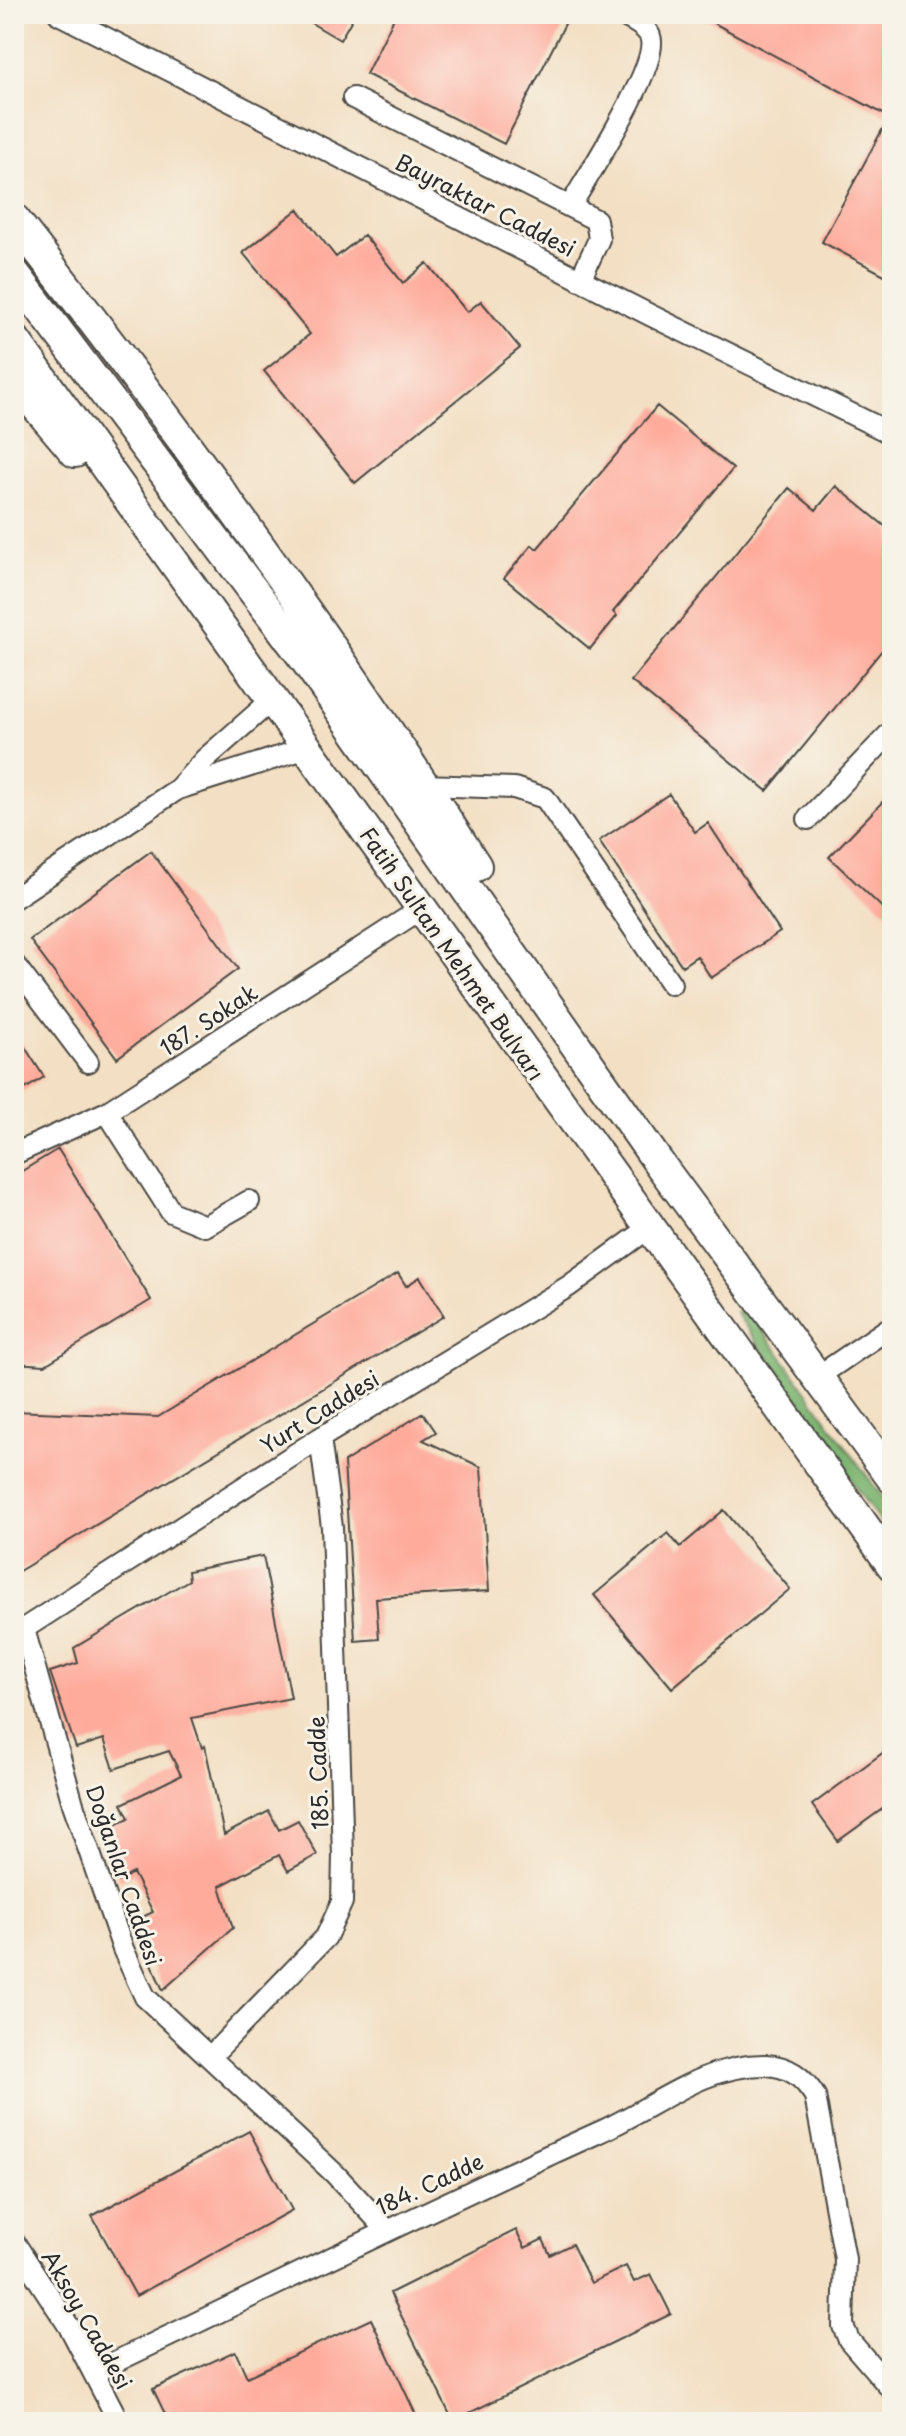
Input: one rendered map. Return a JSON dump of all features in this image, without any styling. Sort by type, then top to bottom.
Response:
[{"type":"highway","points":[[14,219],[203,471],[423,785],[482,876],[517,960]]},
{"type":"highway","points":[[14,273],[270,612],[658,1162],[892,1478]]},
{"type":"highway","name":"Fatih Sultan Mehmet Bulvarı","points":[[14,339],[892,1565]]},
{"type":"highway","points":[[14,380],[223,628]]},
{"type":"street","name":"Bayraktar Caddesi","points":[[59,14],[580,280],[892,434]]},
{"type":"street","points":[[571,205],[640,83],[650,47],[651,37],[644,28],[620,14]]},
{"type":"street","points":[[353,98],[596,220],[599,239],[580,280]]},
{"type":"street","points":[[14,898],[178,789],[205,759],[272,700]]},
{"type":"street","points":[[808,819],[892,731]]},
{"type":"street","points":[[178,789],[307,748]]},
{"type":"street","points":[[423,785],[514,788],[545,798],[671,984]]},
{"type":"street","name":"187. Sokak","points":[[14,1154],[107,1112],[421,909]]},
{"type":"street","points":[[14,964],[88,1062]]},
{"type":"street","points":[[107,1112],[171,1212],[205,1226],[249,1201]]},
{"type":"street","name":"Yurt Caddesi","points":[[19,1632],[320,1438],[569,1286],[649,1228]]},
{"type":"street","points":[[817,1377],[892,1326]]},
{"type":"street","name":"185. Cadde","points":[[210,2057],[326,1937],[342,1902],[332,1527],[320,1438]]},
{"type":"street","name":"Doğanlar Caddesi","points":[[19,1632],[73,1804],[137,1983],[156,2011],[335,2174],[387,2230]]},
{"type":"street","name":"184. Cadde","points":[[94,2372],[387,2230],[610,2127],[695,2081],[766,2065],[792,2070],[815,2096],[845,2259],[843,2326],[849,2340],[892,2390]]},
{"type":"street","name":"Aksoy Caddesi","points":[[14,2242],[70,2328],[119,2422]]},
{"type":"green space","points":[[744,1304],[892,1511],[892,1540],[736,1312]]},
{"type":"building","points":[[296,14],[355,14],[340,40]]},
{"type":"building","points":[[396,14],[570,14],[504,144],[366,74]]},
{"type":"building","points":[[697,14],[892,14],[892,279],[822,242],[889,117]]},
{"type":"building","points":[[298,209],[336,257],[364,235],[403,283],[427,263],[467,312],[481,301],[520,348],[355,483],[264,371],[310,334],[243,253]]},
{"type":"building","points":[[657,406],[733,469],[613,612],[617,616],[590,649],[504,578],[532,545],[537,549]]},
{"type":"building","points":[[836,486],[892,532],[892,638],[767,791],[631,681],[789,488],[816,510]]},
{"type":"building","points":[[892,792],[892,917],[829,857]]},
{"type":"building","points":[[669,794],[695,832],[708,823],[780,932],[711,978],[697,956],[682,966],[599,841]]},
{"type":"building","points":[[151,851],[238,969],[117,1058],[30,940]]},
{"type":"building","points":[[14,1030],[44,1077],[14,1096]]},
{"type":"building","points":[[58,1149],[151,1300],[45,1365],[14,1363],[14,1176]]},
{"type":"building","points":[[398,1273],[406,1286],[420,1277],[444,1316],[14,1574],[14,1411],[158,1417]]},
{"type":"building","points":[[423,1413],[436,1432],[423,1440],[481,1467],[489,1591],[376,1598],[379,1639],[355,1641],[344,1462]]},
{"type":"building","points":[[724,1510],[790,1589],[672,1688],[594,1595],[668,1533],[680,1547]]},
{"type":"building","points":[[263,1556],[291,1698],[192,1718],[202,1748],[205,1746],[224,1835],[269,1811],[279,1830],[298,1820],[317,1855],[288,1871],[279,1855],[220,1886],[233,1928],[163,1990],[132,1922],[153,1912],[133,1873],[119,1881],[103,1831],[129,1818],[122,1804],[181,1775],[169,1751],[114,1769],[104,1739],[76,1748],[50,1672],[78,1663],[74,1648],[189,1580],[188,1571]]},
{"type":"building","points":[[892,1746],[892,1802],[838,1841],[812,1805]]},
{"type":"building","points":[[249,2131],[292,2210],[136,2296],[92,2216]]},
{"type":"building","points":[[516,2230],[525,2248],[543,2239],[550,2255],[572,2244],[591,2283],[626,2266],[634,2282],[651,2274],[671,2314],[453,2421],[390,2293]]},
{"type":"building","points":[[371,2319],[417,2417],[407,2422],[169,2422],[153,2389],[235,2351],[247,2377]]}]
